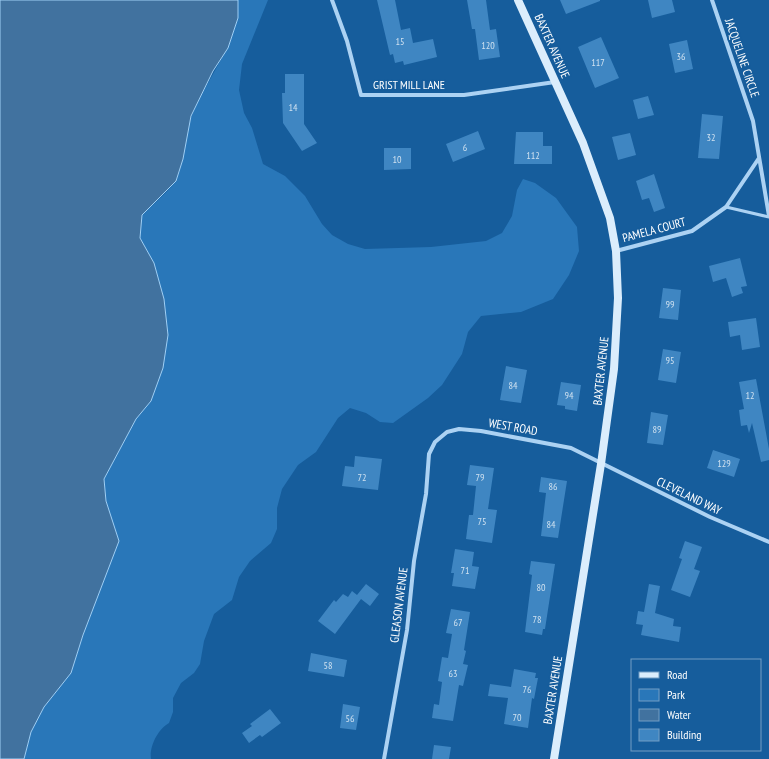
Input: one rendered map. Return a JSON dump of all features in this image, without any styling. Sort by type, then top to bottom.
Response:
[{"type":"street","name":"GRIST MILL LANE","points":[[332,0],[347,41],[361,95],[464,95],[555,82]]},
{"type":"street","name":"BAXTER AVENUE","points":[[518,0],[583,143],[610,218],[616,251],[618,298],[616,337],[601,464],[554,759]]},
{"type":"street","name":"JACQUELINE CIRCLE","points":[[712,0],[753,121],[769,216]]},
{"type":"street","name":"PAMELA COURT","points":[[616,251],[692,231],[726,207],[759,157]]},
{"type":"street","name":"WEST ROAD","points":[[429,454],[435,442],[447,432],[459,429],[481,431],[571,448],[601,464]]},
{"type":"street","name":"GLEASON AVENUE","points":[[384,759],[407,630],[414,561],[426,494],[429,454]]},
{"type":"street","name":"CLEVELAND WAY","points":[[601,464],[710,517],[769,542]]},
{"type":"lane","points":[[726,207],[769,216]]},
{"type":"green space","points":[[238,0],[268,0],[242,64],[239,90],[244,113],[252,128],[263,164],[285,176],[305,196],[322,224],[332,235],[348,244],[365,249],[431,247],[486,241],[502,233],[512,216],[517,190],[523,179],[535,183],[556,198],[577,227],[579,251],[569,275],[553,299],[521,312],[481,316],[468,332],[462,354],[442,385],[428,398],[393,423],[380,422],[366,413],[350,408],[338,418],[316,452],[298,465],[282,489],[277,508],[277,529],[271,543],[250,561],[239,577],[232,600],[214,614],[204,641],[200,664],[194,673],[181,683],[173,698],[173,712],[169,723],[161,729],[155,739],[151,749],[151,759],[24,759],[31,732],[44,707],[71,673],[83,635],[118,541],[106,501],[104,479],[136,419],[151,401],[154,263],[140,238],[142,215],[176,180],[181,165],[189,123],[233,32]]},
{"type":"water","points":[[0,0],[238,0],[238,18],[228,48],[213,71],[191,116],[183,159],[176,181],[142,215],[140,238],[154,263],[164,299],[168,335],[163,368],[151,401],[136,419],[104,479],[106,501],[119,541],[83,635],[71,673],[44,707],[31,732],[24,759],[0,759]]},
{"type":"building","points":[[377,0],[395,0],[401,30],[410,28],[413,43],[433,39],[437,57],[404,65],[403,61],[395,63],[393,54],[390,55]]},
{"type":"building","points":[[467,0],[486,0],[490,30],[496,29],[500,57],[479,60],[475,29],[472,29]]},
{"type":"building","points":[[560,0],[600,0],[600,1],[566,14]]},
{"type":"building","points":[[648,0],[672,0],[675,12],[652,18]]},
{"type":"building","points":[[601,37],[619,78],[595,88],[578,47]]},
{"type":"building","points":[[687,40],[693,69],[675,73],[669,44]]},
{"type":"building","points":[[285,74],[304,74],[304,124],[317,143],[302,151],[283,123],[282,93],[285,93]]},
{"type":"building","points":[[648,96],[654,115],[638,119],[633,100]]},
{"type":"building","points":[[702,114],[723,116],[719,159],[698,158]]},
{"type":"building","points":[[478,131],[485,149],[453,162],[446,144]]},
{"type":"building","points":[[516,132],[543,132],[543,146],[552,146],[552,164],[514,164]]},
{"type":"building","points":[[630,133],[636,155],[618,160],[612,137]]},
{"type":"building","points":[[384,148],[411,148],[411,169],[384,170]]},
{"type":"building","points":[[654,174],[665,208],[654,212],[649,198],[642,200],[636,181]]},
{"type":"building","points":[[740,258],[747,286],[741,287],[743,293],[732,297],[726,278],[713,282],[709,266]]},
{"type":"building","points":[[663,288],[681,290],[678,320],[659,318]]},
{"type":"building","points":[[756,318],[760,347],[742,350],[740,335],[730,337],[728,322]]},
{"type":"building","points":[[663,349],[681,352],[676,383],[658,380]]},
{"type":"building","points":[[506,366],[527,370],[521,403],[500,400]]},
{"type":"building","points":[[756,379],[769,449],[769,460],[761,462],[752,423],[749,433],[747,425],[741,426],[739,410],[744,409],[739,382]]},
{"type":"building","points":[[561,382],[581,385],[577,411],[565,409],[565,406],[557,405]]},
{"type":"building","points":[[651,412],[668,415],[663,445],[647,443]]},
{"type":"building","points":[[713,450],[740,459],[734,477],[707,468]]},
{"type":"building","points":[[355,456],[382,459],[378,490],[342,486],[345,466],[354,467]]},
{"type":"building","points":[[470,465],[494,468],[488,509],[497,510],[492,543],[466,539],[469,515],[473,515],[476,486],[467,485]]},
{"type":"building","points":[[541,477],[567,481],[558,538],[541,536],[546,493],[539,492]]},
{"type":"building","points":[[685,541],[702,547],[694,569],[700,571],[690,597],[671,590],[682,559],[679,558]]},
{"type":"building","points":[[455,549],[474,552],[472,566],[479,567],[475,589],[452,586],[454,573],[451,573]]},
{"type":"building","points":[[531,561],[555,564],[545,629],[543,629],[542,635],[525,632],[532,575],[529,574]]},
{"type":"building","points":[[366,584],[379,594],[370,606],[361,599],[335,634],[318,621],[334,600],[336,602],[343,594],[348,597],[352,591],[357,595]]},
{"type":"building","points":[[649,584],[660,586],[655,613],[674,619],[673,626],[681,627],[679,642],[641,635],[643,625],[636,624],[638,611],[644,612]]},
{"type":"building","points":[[451,609],[470,612],[464,650],[466,651],[463,664],[468,665],[463,686],[459,685],[453,721],[432,718],[434,704],[439,705],[442,682],[438,681],[442,657],[448,658],[452,634],[446,633]]},
{"type":"building","points":[[311,653],[347,660],[344,677],[308,671]]},
{"type":"building","points":[[514,669],[536,673],[535,678],[538,678],[534,699],[532,698],[528,728],[504,724],[508,698],[488,696],[490,684],[511,687]]},
{"type":"building","points":[[343,704],[360,707],[356,730],[340,728]]},
{"type":"building","points":[[270,709],[281,723],[262,737],[260,735],[249,743],[242,733],[252,726],[250,724]]},
{"type":"building","points":[[434,745],[451,747],[449,759],[432,759]]}]
